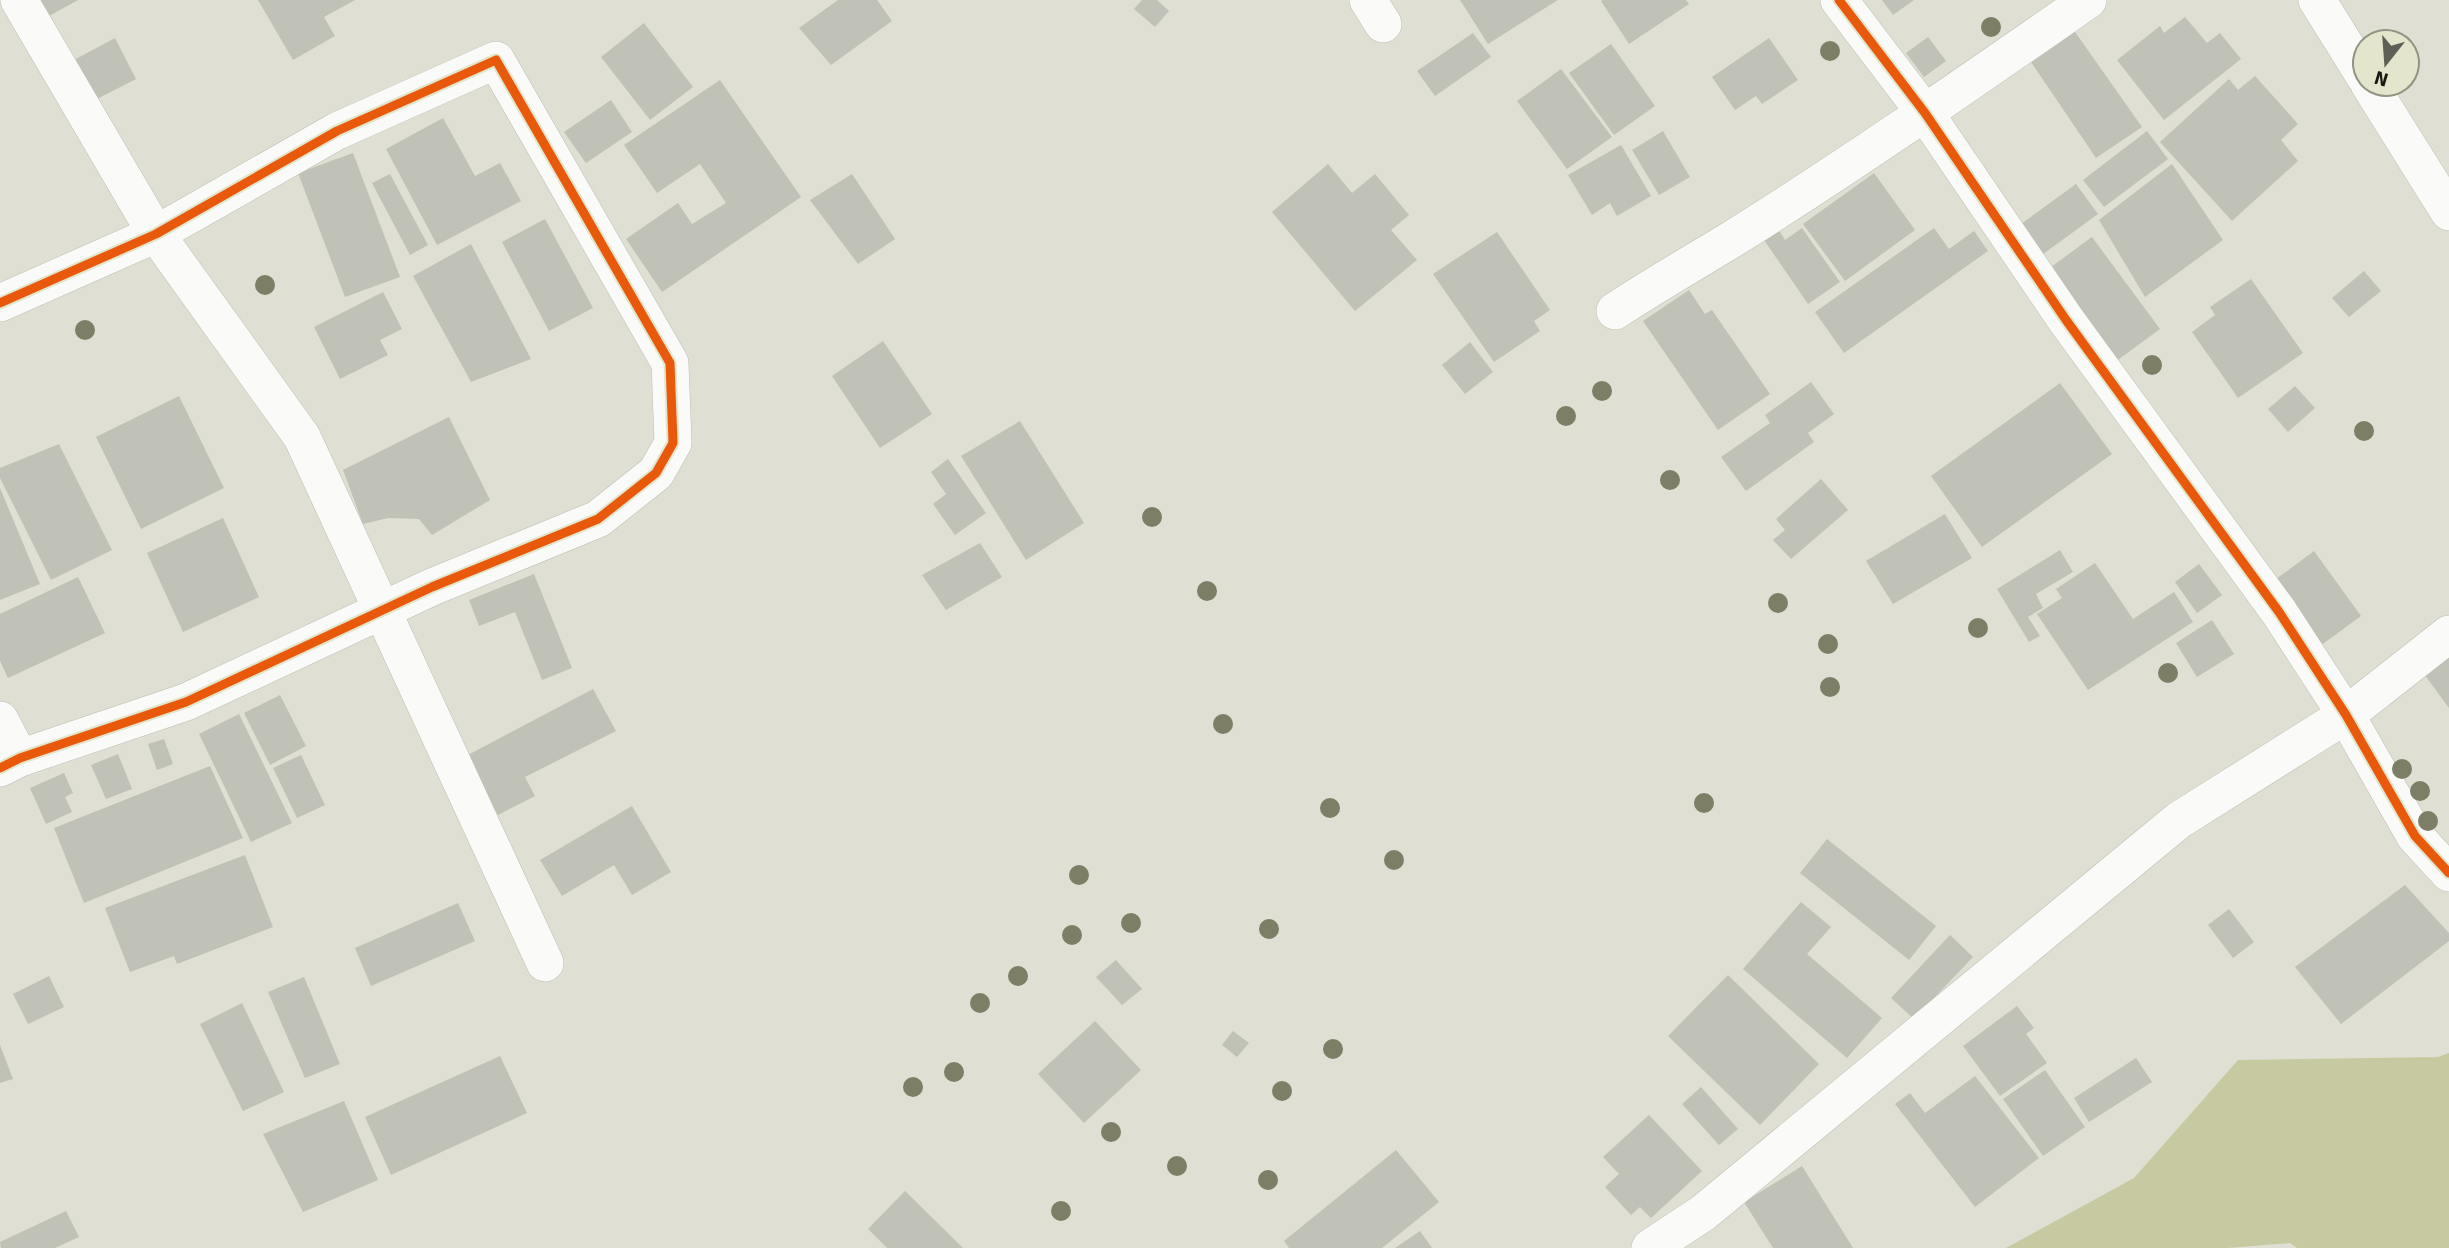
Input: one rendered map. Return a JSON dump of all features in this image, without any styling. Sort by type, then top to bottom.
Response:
[{"type":"street","points":[[19,0],[156,234],[302,437],[545,963]]},
{"type":"street","points":[[1839,0],[1925,113],[2066,320],[2279,612],[2346,715],[2415,836],[2449,873]]},
{"type":"street","points":[[1615,311],[1925,113],[2088,0]]},
{"type":"street","points":[[2317,0],[2351,55]]},
{"type":"street","points":[[0,303],[156,234],[337,131],[496,60],[670,363],[673,443],[656,473],[598,519],[432,587],[186,702],[10,763],[0,720]]},
{"type":"street","points":[[2378,98],[2449,212]]},
{"type":"street","points":[[1650,1248],[1703,1213],[2179,820],[2346,715],[2449,634]]},
{"type":"green space","points":[[2449,1053],[2449,1248],[2297,1248],[2290,1243],[2227,1248],[2006,1248],[2134,1178],[2238,1060],[2438,1057]]},
{"type":"building","points":[[29,0],[78,0],[42,20]]},
{"type":"building","points":[[258,0],[355,0],[324,17],[335,36],[293,60]]},
{"type":"building","points":[[838,0],[877,0],[892,21],[831,65],[799,28]]},
{"type":"building","points":[[1142,0],[1157,0],[1169,11],[1155,27],[1134,9]]},
{"type":"building","points":[[1460,0],[1558,0],[1488,44]]},
{"type":"building","points":[[1686,0],[1689,4],[1629,44],[1601,1]]},
{"type":"building","points":[[1882,0],[1914,0],[1893,15]]},
{"type":"building","points":[[2185,17],[2207,43],[2220,33],[2241,59],[2164,120],[2117,60],[2160,26],[2164,33]]},
{"type":"building","points":[[644,23],[693,87],[650,120],[601,57]]},
{"type":"building","points":[[2073,29],[2142,127],[2096,158],[2029,59]]},
{"type":"building","points":[[1473,33],[1491,57],[1435,96],[1417,71]]},
{"type":"building","points":[[1928,37],[1946,61],[1924,77],[1906,53]]},
{"type":"building","points":[[115,38],[136,79],[95,100],[74,60]]},
{"type":"building","points":[[1769,38],[1798,80],[1762,104],[1756,96],[1735,110],[1712,77]]},
{"type":"building","points":[[1611,44],[1655,106],[1614,135],[1569,73]]},
{"type":"building","points":[[1561,69],[1612,137],[1567,169],[1517,101]]},
{"type":"building","points":[[2255,76],[2298,124],[2281,140],[2298,161],[2232,221],[2160,142],[2229,79],[2238,90]]},
{"type":"building","points":[[720,80],[801,197],[662,292],[626,239],[678,203],[692,224],[726,203],[700,164],[657,193],[624,145]]},
{"type":"building","points":[[611,100],[632,132],[586,163],[564,132]]},
{"type":"building","points":[[443,118],[475,176],[500,163],[521,201],[437,245],[386,149]]},
{"type":"building","points":[[1663,131],[1690,177],[1659,195],[1632,150]]},
{"type":"building","points":[[2147,131],[2168,159],[2104,207],[2083,180]]},
{"type":"building","points":[[1621,145],[1651,196],[1617,216],[1610,203],[1592,215],[1568,175]]},
{"type":"building","points":[[353,153],[400,277],[345,297],[298,173]]},
{"type":"building","points":[[1328,164],[1352,193],[1375,174],[1409,215],[1391,230],[1417,260],[1355,311],[1272,212]]},
{"type":"building","points":[[2172,164],[2223,240],[2145,297],[2099,220]]},
{"type":"building","points":[[1874,173],[1915,230],[1845,281],[1803,224]]},
{"type":"building","points":[[390,174],[428,245],[410,255],[372,183]]},
{"type":"building","points":[[852,174],[895,239],[858,264],[810,200]]},
{"type":"building","points":[[2076,184],[2098,214],[2039,257],[2017,227]]},
{"type":"building","points":[[545,219],[593,308],[549,331],[502,242]]},
{"type":"building","points":[[1802,228],[1840,282],[1808,304],[1764,240],[1779,230],[1785,240]]},
{"type":"building","points":[[1934,228],[1949,249],[1974,231],[1988,251],[1844,353],[1815,312]]},
{"type":"building","points":[[1497,232],[1550,310],[1534,321],[1540,331],[1494,362],[1433,274]]},
{"type":"building","points":[[2092,237],[2160,329],[2115,362],[2047,270]]},
{"type":"building","points":[[471,244],[531,359],[471,382],[413,276]]},
{"type":"building","points":[[2364,271],[2381,291],[2349,317],[2332,298]]},
{"type":"building","points":[[2251,279],[2303,353],[2238,398],[2192,332],[2215,315],[2210,307]]},
{"type":"building","points":[[1689,290],[1705,314],[1712,310],[1770,394],[1718,430],[1643,321]]},
{"type":"building","points":[[383,292],[402,329],[380,340],[388,355],[340,379],[314,327]]},
{"type":"building","points":[[883,341],[932,414],[880,448],[832,376]]},
{"type":"building","points":[[1470,342],[1493,372],[1465,394],[1442,365]]},
{"type":"building","points":[[1811,382],[1834,414],[1808,433],[1814,442],[1746,491],[1721,457],[1770,423],[1765,415]]},
{"type":"building","points":[[2060,383],[2112,454],[1982,547],[1931,476]]},
{"type":"building","points":[[2295,386],[2315,408],[2288,432],[2268,409]]},
{"type":"building","points":[[179,396],[224,488],[141,529],[96,437]]},
{"type":"building","points":[[449,417],[490,500],[432,535],[419,519],[388,518],[363,524],[343,470]]},
{"type":"building","points":[[1020,421],[1084,523],[1026,560],[961,456]]},
{"type":"building","points":[[59,444],[112,550],[51,580],[0,478],[0,468]]},
{"type":"building","points":[[948,459],[986,513],[955,535],[933,504],[946,494],[931,472]]},
{"type":"building","points":[[1821,479],[1848,510],[1791,559],[1773,540],[1785,530],[1776,519]]},
{"type":"building","points":[[0,488],[40,584],[0,600]]},
{"type":"building","points":[[1945,514],[1972,558],[1893,604],[1866,561]]},
{"type":"building","points":[[223,518],[259,597],[183,632],[147,553]]},
{"type":"building","points":[[980,543],[1002,577],[946,610],[922,575]]},
{"type":"building","points":[[2060,550],[2073,572],[2036,594],[2043,608],[2028,617],[2040,636],[2029,642],[1997,589]]},
{"type":"building","points":[[2314,551],[2361,616],[2320,646],[2272,582]]},
{"type":"building","points":[[2095,563],[2133,619],[2174,592],[2193,622],[2088,690],[2037,614],[2062,598],[2056,589]]},
{"type":"building","points":[[2199,564],[2222,595],[2197,613],[2175,582]]},
{"type":"building","points":[[534,574],[572,668],[542,680],[515,612],[479,626],[469,600]]},
{"type":"building","points":[[78,577],[105,633],[8,678],[0,661],[0,614]]},
{"type":"building","points":[[2212,620],[2234,654],[2197,677],[2176,643]]},
{"type":"building","points":[[2449,657],[2449,708],[2424,674]]},
{"type":"building","points":[[593,689],[616,731],[525,777],[535,796],[498,815],[466,756]]},
{"type":"building","points":[[280,695],[306,746],[270,765],[244,713]]},
{"type":"building","points":[[239,714],[292,823],[251,842],[199,734]]},
{"type":"building","points":[[164,739],[173,764],[157,770],[148,744]]},
{"type":"building","points":[[118,754],[132,789],[106,799],[91,765]]},
{"type":"building","points":[[301,755],[325,805],[297,818],[273,768]]},
{"type":"building","points":[[210,766],[243,838],[84,903],[54,828]]},
{"type":"building","points":[[64,773],[73,793],[65,797],[72,812],[46,824],[30,788]]},
{"type":"building","points":[[632,806],[671,872],[632,895],[614,865],[562,896],[540,860]]},
{"type":"building","points":[[1827,839],[1936,926],[1909,960],[1800,873]]},
{"type":"building","points":[[245,855],[273,927],[177,964],[174,956],[130,972],[105,908]]},
{"type":"building","points":[[2405,885],[2449,933],[2449,941],[2341,1024],[2295,967]]},
{"type":"building","points":[[1801,902],[1831,927],[1807,954],[1882,1018],[1847,1058],[1743,969]]},
{"type":"building","points":[[458,903],[475,941],[371,986],[355,948]]},
{"type":"building","points":[[2229,909],[2254,942],[2233,958],[2208,925]]},
{"type":"building","points":[[1950,935],[1973,957],[1914,1019],[1891,998]]},
{"type":"building","points":[[1116,960],[1142,989],[1122,1005],[1096,977]]},
{"type":"building","points":[[1728,975],[1819,1064],[1760,1125],[1668,1036]]},
{"type":"building","points":[[49,976],[64,1007],[28,1024],[13,994]]},
{"type":"building","points":[[304,977],[340,1064],[305,1078],[268,992]]},
{"type":"building","points":[[242,1003],[284,1092],[243,1111],[200,1024]]},
{"type":"building","points":[[2017,1006],[2034,1028],[2026,1034],[2047,1063],[2000,1096],[1963,1046]]},
{"type":"building","points":[[1095,1021],[1141,1070],[1084,1123],[1038,1074]]},
{"type":"building","points":[[1233,1031],[1249,1043],[1237,1057],[1222,1045]]},
{"type":"building","points":[[0,1045],[13,1079],[0,1083]]},
{"type":"building","points":[[500,1056],[527,1113],[391,1175],[365,1117]]},
{"type":"building","points":[[2136,1058],[2152,1082],[2089,1122],[2074,1098]]},
{"type":"building","points":[[2045,1070],[2085,1127],[2043,1156],[2003,1099]]},
{"type":"building","points":[[1975,1076],[2039,1158],[1975,1207],[1895,1104],[1910,1093],[1925,1113]]},
{"type":"building","points":[[1701,1087],[1738,1129],[1719,1145],[1682,1104]]},
{"type":"building","points":[[344,1101],[378,1180],[303,1212],[263,1134]]},
{"type":"building","points":[[1649,1115],[1702,1171],[1651,1218],[1640,1207],[1631,1215],[1605,1187],[1619,1174],[1603,1157]]},
{"type":"building","points":[[1396,1150],[1439,1202],[1382,1248],[1289,1248],[1284,1241]]},
{"type":"building","points":[[1802,1166],[1853,1248],[1773,1248],[1744,1202]]},
{"type":"building","points":[[905,1191],[963,1248],[887,1248],[868,1229]]},
{"type":"building","points":[[66,1211],[79,1237],[55,1248],[1,1248],[0,1242]]},
{"type":"building","points":[[1420,1231],[1432,1248],[1395,1248]]},
{"type":"cycle path","points":[[1839,0],[1925,113],[2066,320],[2279,612],[2346,715],[2415,836],[2449,873]]},
{"type":"cycle path","points":[[0,303],[156,234],[337,131],[496,60],[670,363],[673,443],[656,473],[598,519],[432,587],[186,702],[20,758],[0,768]]}]
